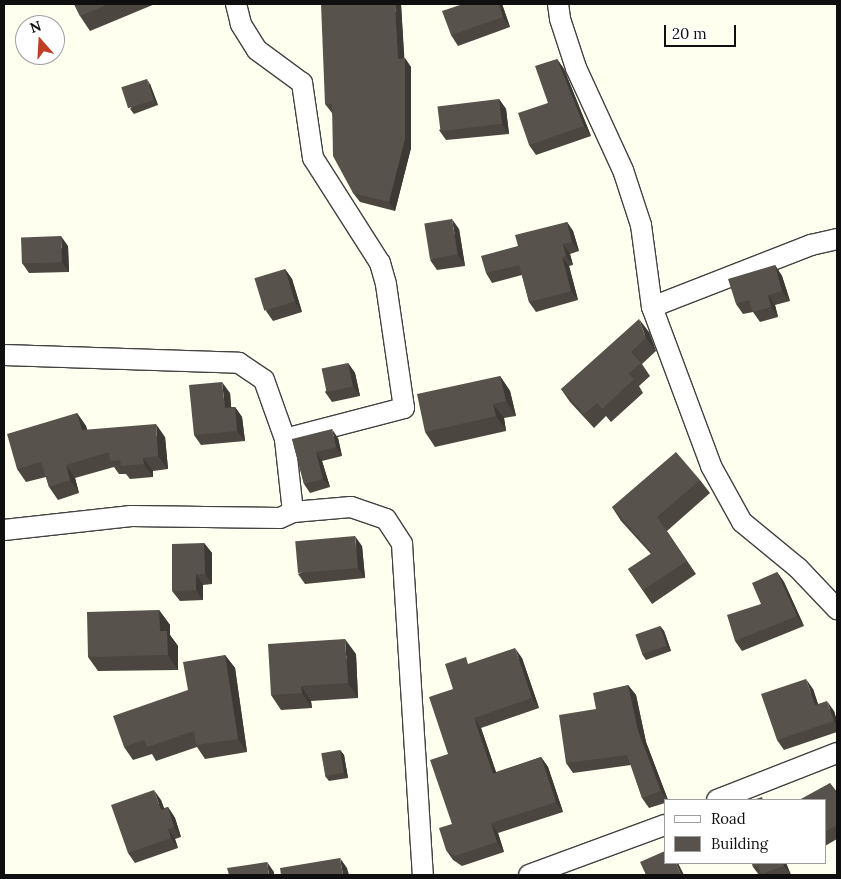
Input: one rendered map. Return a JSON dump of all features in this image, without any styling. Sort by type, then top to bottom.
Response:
[{"type":"street","points":[[236,4],[241,24],[257,50],[302,83],[312,158],[380,263],[386,284],[404,408],[284,439]]},
{"type":"street","points":[[558,4],[560,19],[576,68],[623,170],[641,225],[652,307],[711,466],[727,499],[742,522],[798,568],[837,608]]},
{"type":"street","points":[[652,307],[803,248],[837,239]]},
{"type":"street","points":[[4,355],[239,363],[264,380],[284,439],[293,512]]},
{"type":"street","points":[[4,530],[131,516],[280,518],[293,512],[351,507],[386,520],[402,544],[423,875]]},
{"type":"street","points":[[721,799],[837,753]]},
{"type":"street","points":[[529,875],[664,825]]},
{"type":"building","points":[[74,4],[109,4],[80,16]]},
{"type":"building","points":[[321,4],[395,4],[398,59],[405,58],[405,139],[389,202],[353,193],[333,156],[332,104],[325,104]]},
{"type":"building","points":[[463,4],[499,4],[503,17],[451,35],[442,11]]},
{"type":"building","points":[[557,59],[584,126],[529,145],[518,113],[548,103],[535,66]]},
{"type":"building","points":[[147,79],[154,100],[128,108],[121,87]]},
{"type":"building","points":[[499,99],[502,124],[441,131],[437,107]]},
{"type":"building","points":[[452,219],[458,255],[430,259],[424,223]]},
{"type":"building","points":[[567,222],[572,242],[563,244],[566,256],[562,257],[571,291],[529,302],[519,265],[486,273],[481,256],[518,246],[515,235]]},
{"type":"building","points":[[61,236],[62,262],[22,263],[21,237]]},
{"type":"building","points":[[775,265],[782,291],[768,295],[771,307],[753,312],[749,300],[736,304],[728,279]]},
{"type":"building","points":[[285,269],[295,302],[264,311],[254,278]]},
{"type":"building","points":[[639,319],[646,338],[631,352],[641,363],[628,374],[634,379],[602,409],[597,403],[584,414],[561,389]]},
{"type":"building","points":[[348,363],[353,386],[327,392],[322,369]]},
{"type":"building","points":[[500,376],[506,401],[493,404],[496,416],[425,432],[417,394]]},
{"type":"building","points":[[222,382],[225,408],[235,407],[237,431],[194,435],[189,385]]},
{"type":"building","points":[[77,413],[82,430],[156,424],[158,456],[143,458],[144,464],[121,466],[120,460],[110,461],[109,452],[66,465],[70,480],[49,487],[41,462],[17,469],[7,434]]},
{"type":"building","points":[[332,429],[336,447],[316,452],[323,479],[304,484],[292,439]]},
{"type":"building","points":[[676,452],[700,480],[657,517],[687,561],[643,590],[628,569],[652,553],[612,507]]},
{"type":"building","points":[[355,536],[358,568],[298,573],[295,541]]},
{"type":"building","points":[[204,543],[205,574],[196,574],[196,590],[172,591],[172,544]]},
{"type":"building","points":[[777,572],[797,616],[735,641],[727,615],[761,604],[752,583]]},
{"type":"building","points":[[159,610],[160,631],[167,631],[168,655],[88,657],[87,612]]},
{"type":"building","points":[[660,626],[667,646],[642,654],[635,634]]},
{"type":"building","points":[[345,639],[348,683],[301,686],[302,693],[271,695],[268,644]]},
{"type":"building","points":[[515,648],[532,698],[474,718],[493,774],[541,757],[556,802],[491,823],[497,842],[455,856],[446,850],[439,828],[452,824],[430,760],[448,754],[429,697],[453,689],[445,664],[466,657],[468,664]]},
{"type":"building","points":[[225,655],[238,739],[196,745],[194,731],[147,747],[144,740],[124,747],[113,716],[188,690],[183,662]]},
{"type":"building","points":[[806,679],[815,705],[827,701],[834,721],[777,740],[761,694]]},
{"type":"building","points":[[628,685],[638,731],[661,791],[642,798],[627,755],[566,763],[559,715],[596,709],[593,693]]},
{"type":"building","points":[[340,750],[344,773],[325,776],[321,753]]},
{"type":"building","points":[[830,783],[837,794],[837,825],[826,831],[826,799],[801,799]]},
{"type":"building","points":[[154,790],[161,810],[168,807],[174,827],[168,829],[171,838],[128,853],[111,805]]},
{"type":"building","points":[[664,851],[664,864],[676,864],[681,875],[646,875],[640,862]]},
{"type":"building","points":[[340,858],[343,875],[281,875],[280,868]]},
{"type":"building","points":[[267,862],[269,875],[229,875],[227,868]]},
{"type":"building","points":[[752,864],[783,864],[784,866],[761,874],[758,865],[753,867]]}]
